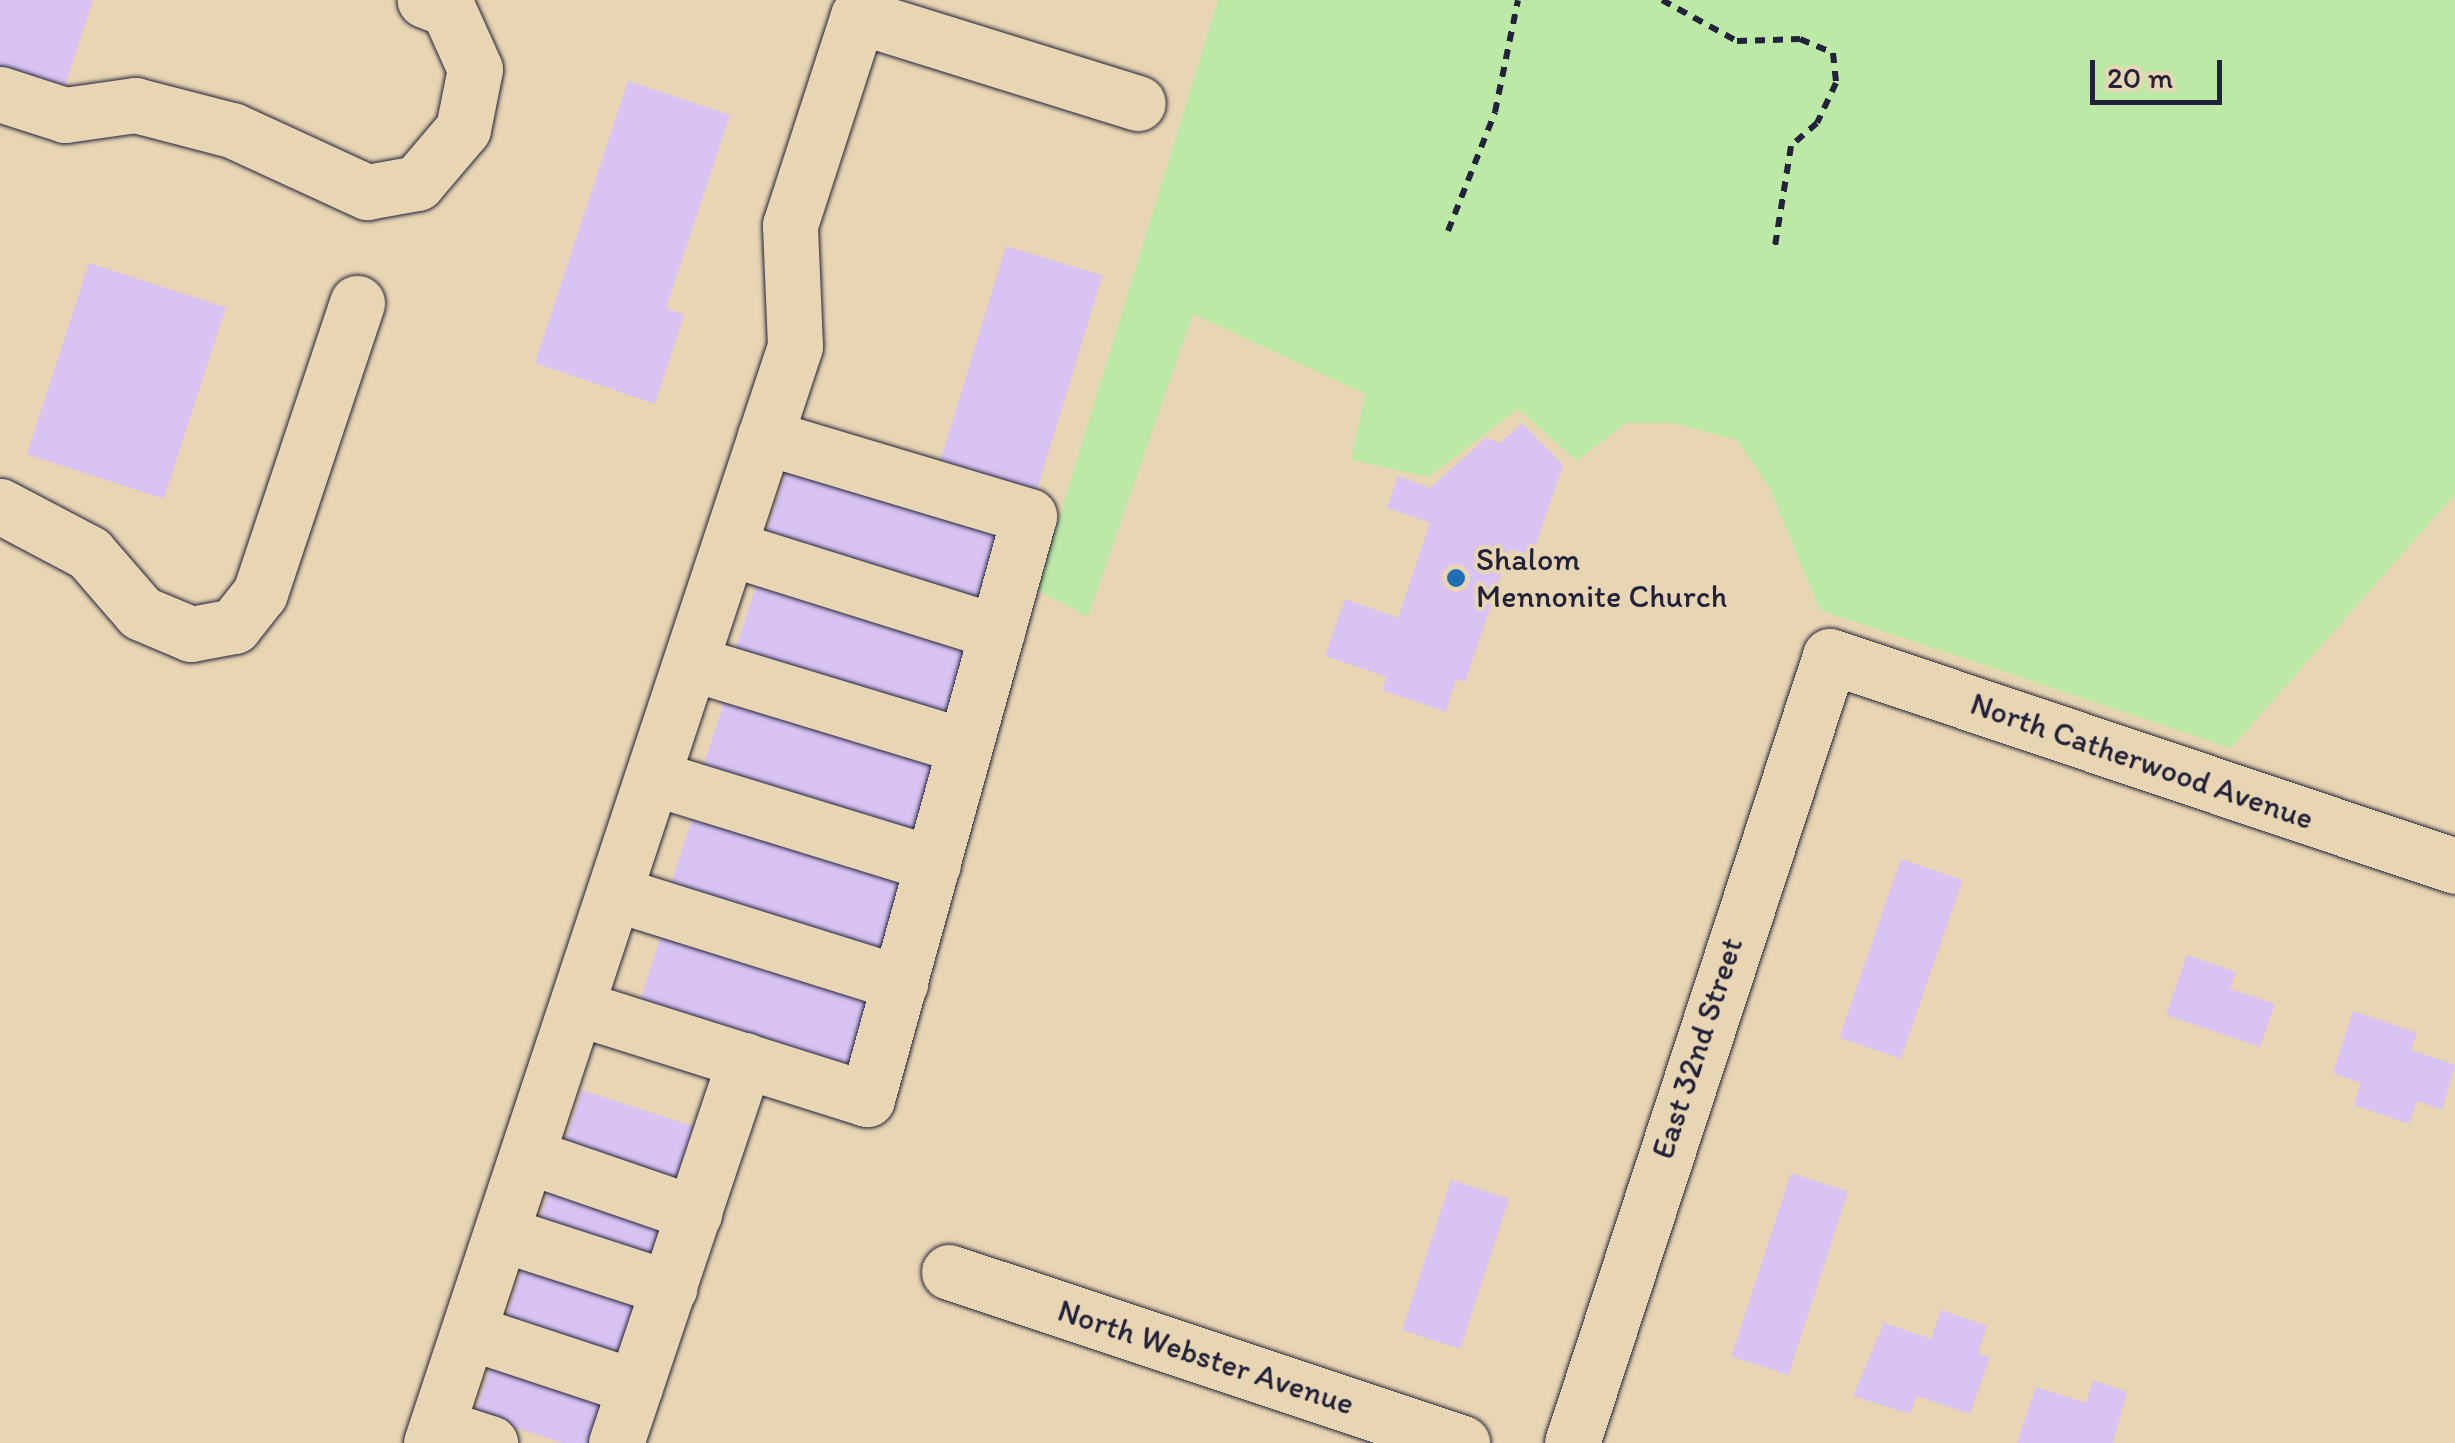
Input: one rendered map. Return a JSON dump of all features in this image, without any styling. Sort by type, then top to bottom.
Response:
[{"type":"street","points":[[0,94],[65,115],[135,106],[232,130],[367,192],[417,183],[462,129],[475,70],[448,10],[425,0]]},
{"type":"street","points":[[490,1443],[434,1434],[795,346],[790,225],[858,16],[1138,103]]},
{"type":"street","points":[[0,506],[90,553],[141,613],[192,634],[234,626],[260,593],[357,303]]},
{"type":"street","points":[[578,1008],[867,1099],[1029,516],[765,437]]},
{"type":"street","points":[[730,548],[997,632]]},
{"type":"street","name":"North Catherwood Avenue","points":[[1830,656],[2455,866]]},
{"type":"street","name":"East 32nd Street","points":[[1572,1443],[1830,656]]},
{"type":"street","points":[[691,664],[965,746]]},
{"type":"street","points":[[654,778],[933,864]]},
{"type":"street","points":[[616,894],[900,982]]},
{"type":"street","points":[[616,1443],[745,1060]]},
{"type":"street","points":[[528,1156],[694,1212]]},
{"type":"street","points":[[502,1234],[668,1288]]},
{"type":"street","name":"North Webster Avenue","points":[[949,1272],[1462,1443]]},
{"type":"street","points":[[469,1332],[635,1387]]},
{"type":"path","points":[[1448,231],[1494,112],[1518,0]]},
{"type":"path","points":[[1662,0],[1737,41],[1800,39],[1833,53],[1836,83],[1817,123],[1790,146],[1775,246]]},
{"type":"green space","points":[[1218,0],[2455,0],[2455,494],[2231,748],[1820,610],[1770,489],[1737,440],[1674,423],[1626,423],[1577,461],[1518,409],[1428,477],[1351,460],[1365,394],[1193,314],[1088,617],[1037,590]]},
{"type":"building","points":[[0,0],[93,0],[63,92],[0,72]]},
{"type":"building","points":[[628,81],[730,115],[666,308],[684,315],[655,404],[535,363]]},
{"type":"building","points":[[1006,246],[1103,276],[1034,500],[937,471]]},
{"type":"building","points":[[89,263],[226,307],[164,499],[27,454]]},
{"type":"building","name":"Shalom Mennonite Church","points":[[1522,423],[1563,465],[1532,556],[1510,549],[1465,682],[1456,679],[1446,712],[1382,690],[1387,677],[1325,656],[1345,599],[1398,618],[1430,523],[1387,508],[1398,476],[1430,488],[1486,438],[1500,443]]},
{"type":"building","points":[[790,460],[1000,528],[975,605],[765,537]]},
{"type":"building","points":[[759,577],[968,645],[944,721],[734,653]]},
{"type":"building","points":[[727,693],[936,761],[911,838],[702,770]]},
{"type":"building","points":[[695,810],[905,878],[880,954],[670,886]]},
{"type":"building","points":[[1901,859],[1962,880],[1901,1059],[1839,1038]]},
{"type":"building","points":[[664,927],[874,995],[849,1072],[639,1004]]},
{"type":"building","points":[[2187,955],[2236,972],[2230,989],[2275,1004],[2260,1047],[2166,1015]]},
{"type":"building","points":[[2353,1011],[2417,1033],[2411,1050],[2455,1065],[2442,1110],[2417,1101],[2409,1124],[2354,1105],[2361,1083],[2333,1073]]},
{"type":"building","points":[[582,1090],[706,1130],[687,1188],[563,1148]]},
{"type":"building","points":[[1791,1173],[1848,1192],[1788,1375],[1731,1357]]},
{"type":"building","points":[[1451,1180],[1509,1199],[1460,1349],[1402,1330]]},
{"type":"building","points":[[551,1186],[674,1226],[661,1264],[539,1224]]},
{"type":"building","points":[[524,1262],[647,1302],[628,1360],[505,1320]]},
{"type":"building","points":[[1941,1310],[1987,1326],[1978,1353],[1990,1357],[1970,1414],[1917,1396],[1910,1414],[1853,1396],[1884,1323],[1931,1339]]},
{"type":"building","points":[[494,1357],[616,1397],[601,1443],[562,1443],[475,1414]]},
{"type":"building","points":[[2093,1380],[2127,1392],[2113,1443],[2017,1443],[2036,1387],[2086,1403]]},
{"type":"place","name":"Shalom Mennonite Church","points":[[1456,578]]}]
